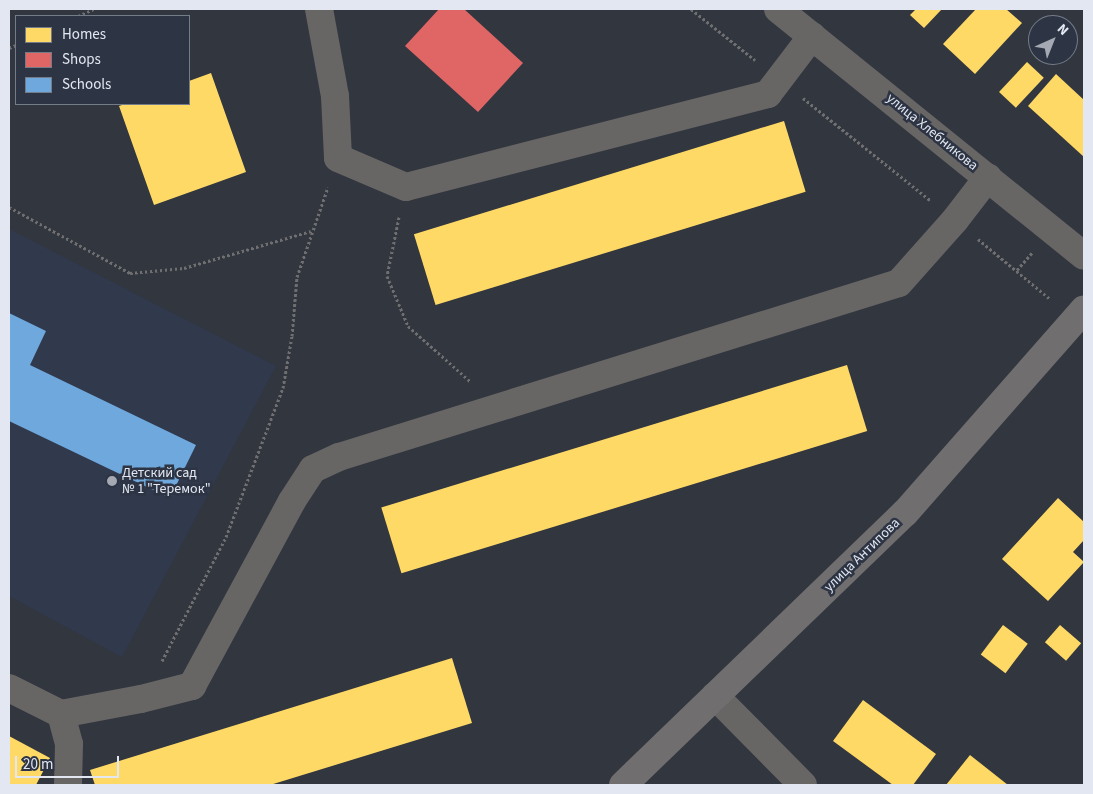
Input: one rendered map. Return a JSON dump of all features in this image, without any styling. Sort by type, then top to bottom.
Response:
[{"type":"main road","name":"улица Антипова","points":[[622,785],[905,513],[1079,315]]},
{"type":"street","points":[[319,9],[336,96],[338,158],[406,187],[768,94],[812,36]]},
{"type":"street","name":"улица Хлебникова","points":[[778,9],[1084,256]]},
{"type":"street","points":[[9,688],[61,714],[141,700],[192,686],[292,501],[313,469],[339,457],[899,283],[955,220],[988,177]]},
{"type":"street","points":[[715,696],[803,785]]},
{"type":"street","points":[[61,714],[69,744],[68,785]]},
{"type":"path","points":[[80,15],[94,9]]},
{"type":"path","points":[[691,9],[955,220],[1079,315]]},
{"type":"path","points":[[141,700],[226,536],[283,388],[292,336],[298,277],[311,231],[338,158]]},
{"type":"path","points":[[406,187],[387,276],[408,326],[499,408]]},
{"type":"path","points":[[9,207],[130,272],[184,268],[311,231]]},
{"type":"shaded area","name":"Детский сад № 1 \"Теремок\"","points":[[9,229],[276,366],[122,657],[9,596]]},
{"type":"building: Homes","points":[[916,9],[942,9],[924,28],[910,15]]},
{"type":"building: Homes","points":[[976,9],[1006,9],[1022,23],[975,74],[943,44]]},
{"type":"building: Homes","points":[[1027,62],[1028,65],[1044,78],[1016,108],[999,92]]},
{"type":"building: Homes","points":[[211,73],[246,172],[154,205],[119,106],[190,105],[190,81]]},
{"type":"building: Homes","points":[[1056,74],[1084,100],[1084,157],[1028,106]]},
{"type":"building: Homes","points":[[784,121],[806,192],[436,305],[414,234]]},
{"type":"building: Homes","points":[[847,365],[867,431],[401,573],[381,507]]},
{"type":"building: Homes","points":[[1058,498],[1084,522],[1084,540],[1073,552],[1084,562],[1048,601],[1002,559]]},
{"type":"building: Homes","points":[[1003,625],[1028,644],[1005,673],[981,655]]},
{"type":"building: Homes","points":[[1060,625],[1081,643],[1066,661],[1045,642]]},
{"type":"building: Homes","points":[[452,658],[472,723],[270,785],[95,785],[90,770]]},
{"type":"building: Homes","points":[[863,700],[936,754],[913,785],[893,785],[833,741]]},
{"type":"building: Homes","points":[[9,736],[50,758],[36,785],[9,785]]},
{"type":"building: Homes","points":[[970,755],[1008,785],[946,785]]},
{"type":"building: Shops","points":[[439,9],[464,9],[523,63],[478,112],[405,46]]},
{"type":"building: Schools","points":[[9,313],[46,331],[30,365],[196,445],[170,498],[9,421]]},
{"type":"place","name":"Детский сад № 1 \"Теремок\"","points":[[112,481]]}]
